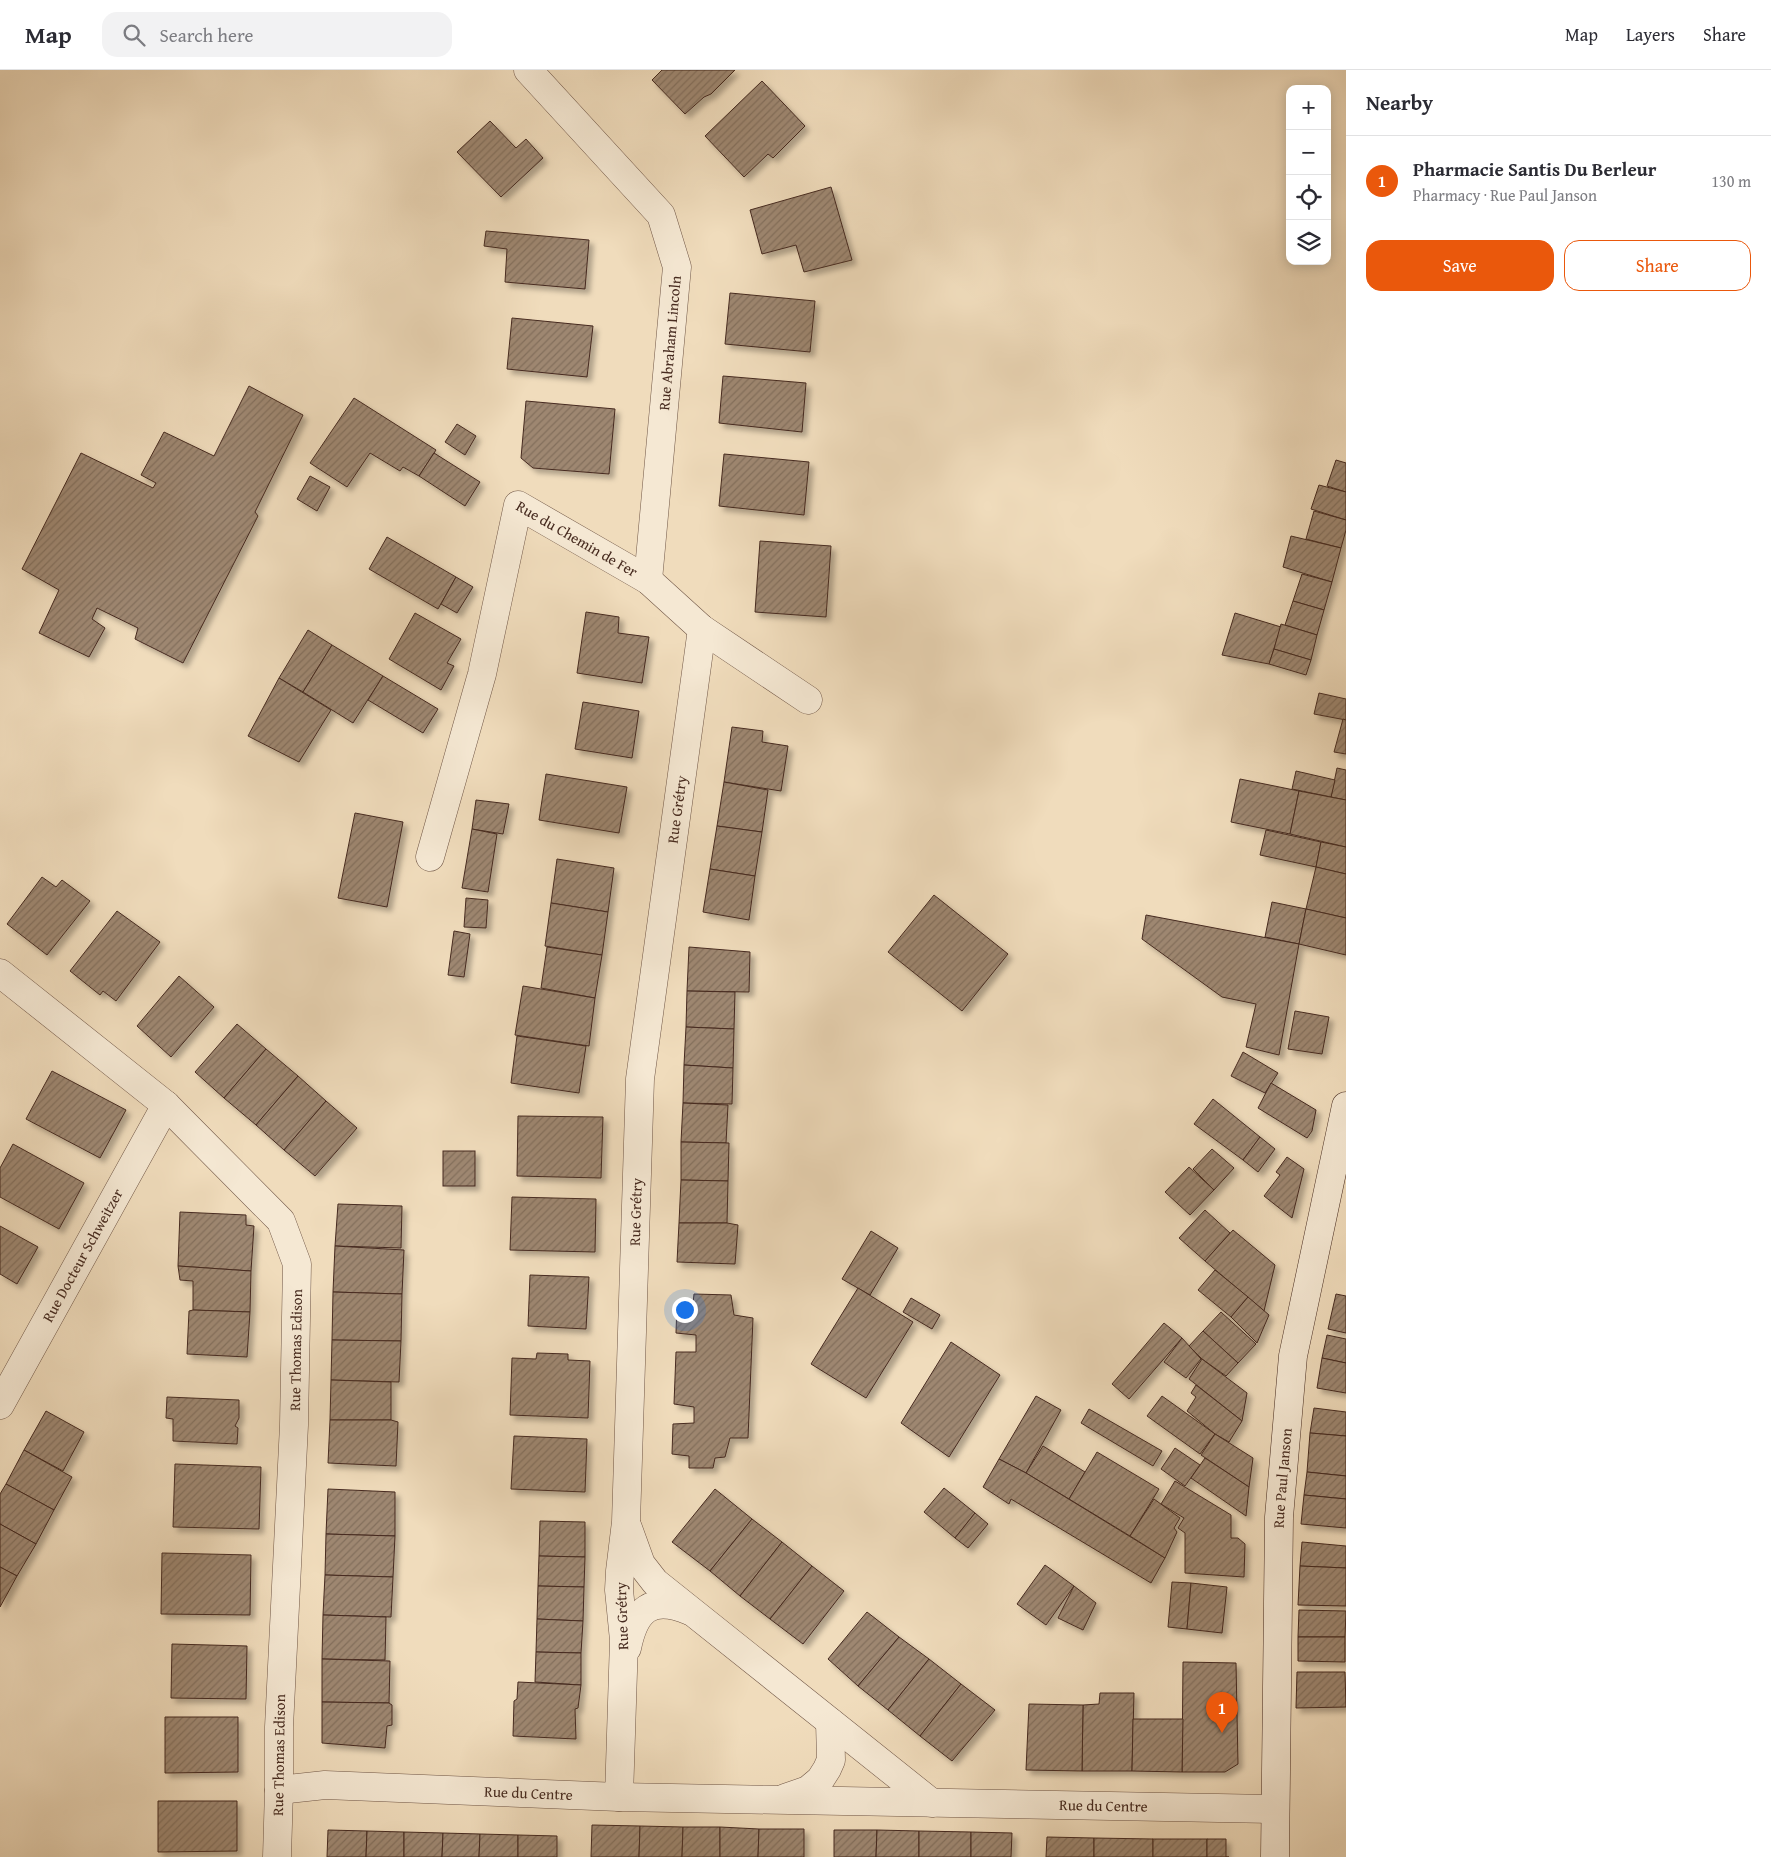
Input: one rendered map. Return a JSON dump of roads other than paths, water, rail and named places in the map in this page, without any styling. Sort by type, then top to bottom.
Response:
[{"type":"street","name":"Rue Abraham Lincoln","points":[[528,70],[661,215],[678,267],[648,580]]},
{"type":"street","name":"Rue du Chemin de Fer","points":[[430,857],[482,674],[518,505],[648,580],[702,629],[808,700]]},
{"type":"street","name":"Rue Grétry","points":[[619,1797],[623,1662],[620,1571],[626,1522],[640,1079],[702,629]]},
{"type":"street","name":"Rue Thomas Edison","points":[[0,973],[166,1105],[281,1221],[297,1264],[294,1425],[279,1727],[277,1857]]},
{"type":"street","name":"Rue Docteur Schweitzer","points":[[0,1405],[166,1105]]},
{"type":"street","name":"Rue Paul Janson","points":[[1275,1857],[1279,1517],[1292,1356],[1346,1106]]},
{"type":"street","points":[[626,1522],[641,1564],[655,1582],[932,1802]]},
{"type":"street","points":[[623,1662],[628,1640],[636,1621],[646,1610],[661,1604],[672,1604],[693,1612]]},
{"type":"street","name":"Rue du Centre","points":[[778,1800],[808,1790],[820,1780],[831,1760],[830,1722]]},
{"type":"street","name":"Rue du Centre","points":[[279,1790],[325,1785],[619,1797],[1275,1809]]},
{"type":"place","name":"Pharmacie Santis Du Berleur","points":[[1222,1733]]}]
